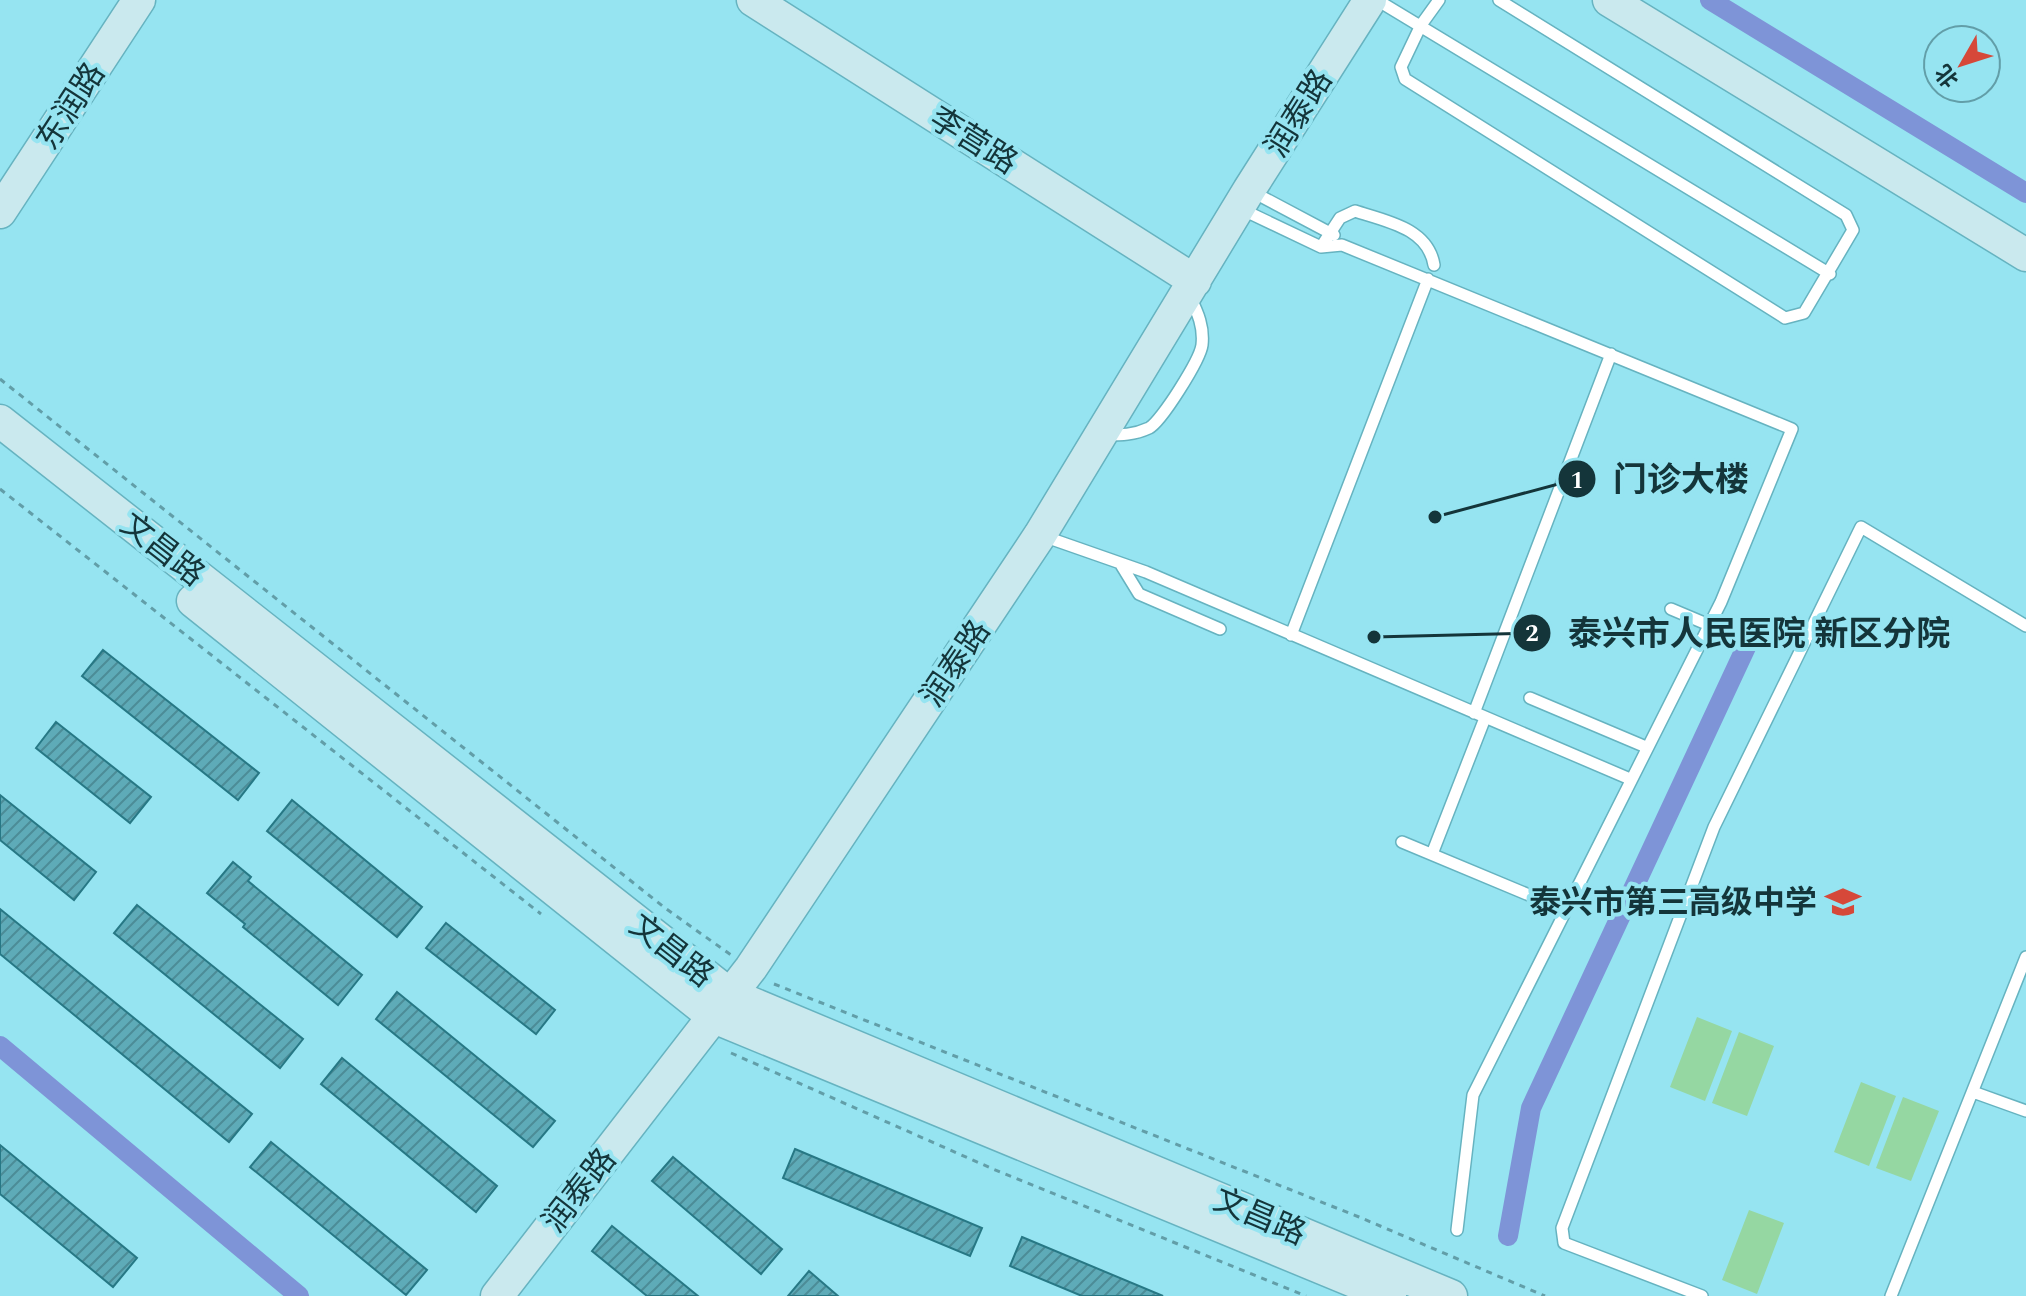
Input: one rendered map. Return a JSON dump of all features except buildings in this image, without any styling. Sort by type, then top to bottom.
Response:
[{"type":"main road","name":"东润路","points":[[0,212],[139,0]]},
{"type":"main road","name":"李营路","points":[[753,0],[1192,287]]},
{"type":"main road","name":"润泰路","points":[[497,1296],[751,968],[1040,535],[1244,199],[1370,0]]},
{"type":"main road","points":[[1609,0],[2026,255]]},
{"type":"main road","name":"文昌路","points":[[0,421],[721,1006],[1451,1296]]},
{"type":"main road","name":"文昌路","points":[[0,447],[721,1006],[1390,1296]]},
{"type":"lane","points":[[1377,0],[1830,274]]},
{"type":"lane","points":[[1439,0],[1421,25],[1401,67],[1405,79],[1785,318],[1804,313],[1830,274],[1853,230],[1846,215],[1499,0]]},
{"type":"lane","points":[[1244,199],[1330,229],[1342,245]]},
{"type":"lane","points":[[1244,199],[1321,247],[1342,245],[1792,429],[1709,625],[1473,1095],[1457,1230]]},
{"type":"lane","points":[[1321,247],[1340,218],[1355,211],[1413,231],[1432,249],[1434,265]]},
{"type":"lane","points":[[1291,635],[1428,279]]},
{"type":"lane","points":[[1101,434],[1128,436],[1152,427],[1193,367],[1202,347],[1201,320],[1192,287]]},
{"type":"lane","points":[[1432,854],[1611,354]]},
{"type":"lane","points":[[1702,1296],[1564,1243],[1562,1228],[1714,827],[1861,527],[2026,626]]},
{"type":"lane","points":[[1040,535],[1120,563],[1630,779]]},
{"type":"lane","points":[[1120,563],[1139,594],[1220,629]]},
{"type":"lane","points":[[1671,609],[1709,625]]},
{"type":"lane","points":[[1530,698],[1646,747]]},
{"type":"lane","points":[[1402,842],[1565,910]]},
{"type":"lane","points":[[1891,1296],[2026,957]]},
{"type":"lane","points":[[1973,1092],[2026,1111]]},
{"type":"path","points":[[0,379],[665,908],[770,982],[1344,1211],[1545,1296]]},
{"type":"green space","points":[[1697,1017],[1732,1031],[1705,1101],[1670,1087]]},
{"type":"green space","points":[[1739,1032],[1774,1046],[1747,1116],[1712,1103]]},
{"type":"green space","points":[[1861,1082],[1896,1096],[1869,1166],[1834,1152]]},
{"type":"green space","points":[[1903,1097],[1939,1111],[1911,1181],[1876,1168]]},
{"type":"green space","points":[[1749,1210],[1784,1223],[1757,1294],[1722,1280]]},
{"type":"waterway","points":[[1710,0],[2026,193]]},
{"type":"waterway","points":[[1508,1236],[1531,1108],[1754,630]]},
{"type":"waterway","points":[[0,1046],[299,1296]]},
{"type":"place","name":"门诊大楼","points":[[1435,517]]},
{"type":"place","name":"泰兴市人民医院 新区分院","points":[[1374,637]]},
{"type":"place","name":"泰兴市第三高级中学","points":[[1843,902]]}]
